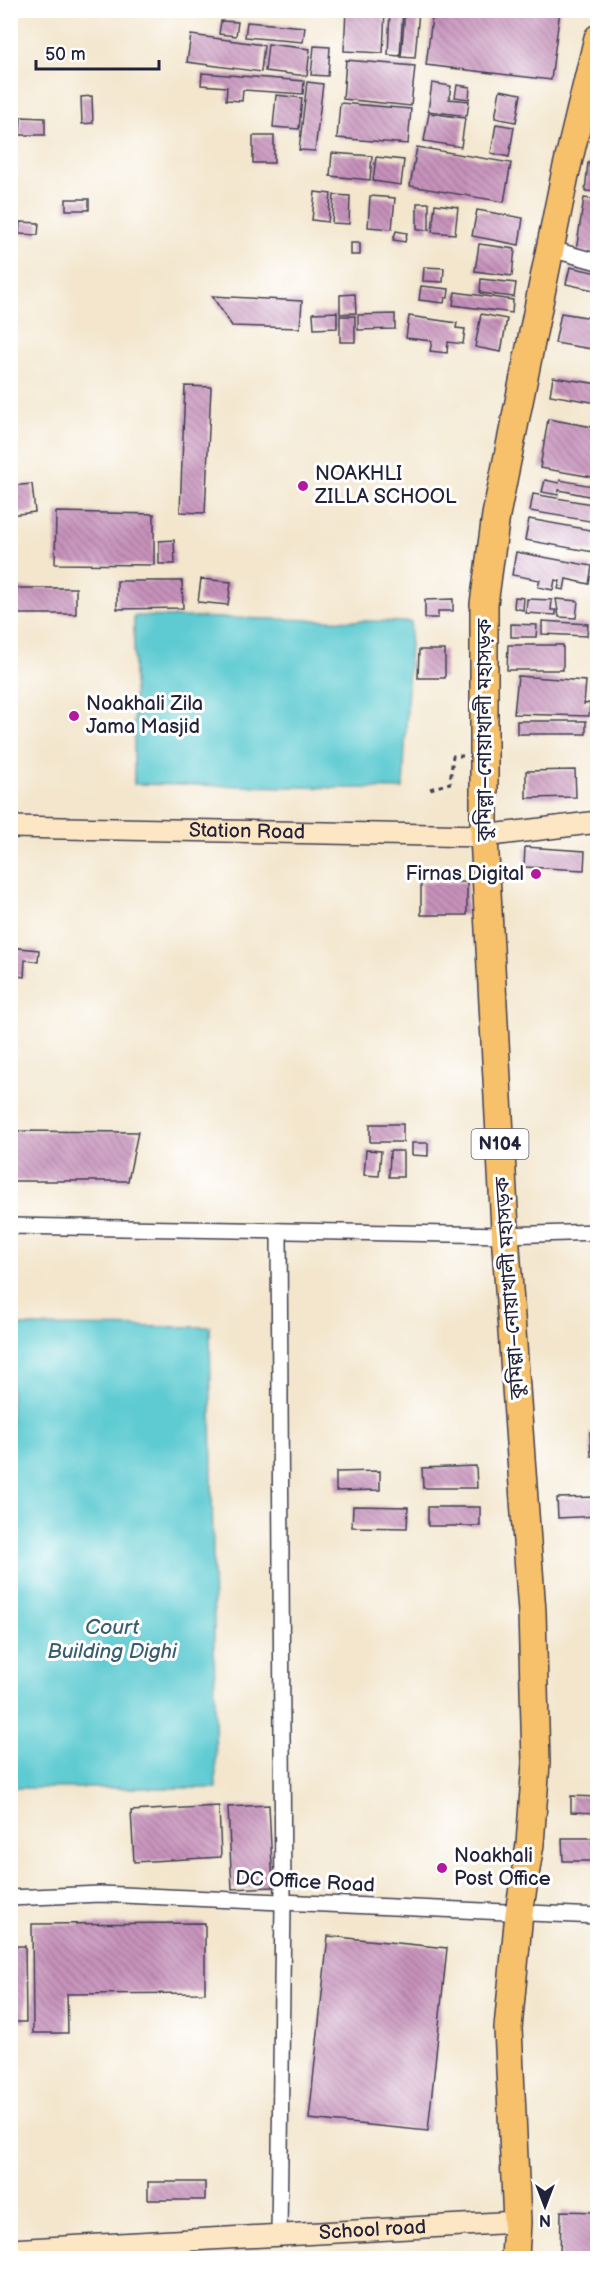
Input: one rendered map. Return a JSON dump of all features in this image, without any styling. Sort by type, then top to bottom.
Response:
[{"type":"highway","name":"কুমিল্লা–নোয়াখালী মহাসড়ক","points":[[515,2259],[517,2222],[508,2028],[519,1913],[530,1845],[536,1763],[532,1612],[505,1235],[484,836],[484,604],[492,548],[551,249],[597,38]]},
{"type":"street","points":[[551,249],[597,262]]},
{"type":"street","name":"Station Road","points":[[10,827],[484,836],[597,822]]},
{"type":"street","points":[[10,1226],[505,1235],[597,1232]]},
{"type":"street","points":[[279,1231],[283,1902],[279,2235]]},
{"type":"street","name":"DC Office Road","points":[[10,1898],[100,1894],[597,1916]]},
{"type":"street","name":"School road","points":[[10,2250],[517,2222]]},
{"type":"path","points":[[430,789],[450,783],[453,756],[483,756]]},
{"type":"water","points":[[134,616],[411,622],[403,789],[134,784]]},
{"type":"water","name":"Court Building Dighi","points":[[11,1326],[210,1327],[216,1788],[11,1788]]},
{"type":"building","points":[[346,10],[385,10],[383,53],[344,51]]},
{"type":"building","points":[[390,10],[403,10],[400,56],[388,55]]},
{"type":"building","points":[[405,10],[419,10],[415,58],[401,57]]},
{"type":"building","points":[[433,10],[560,10],[551,80],[426,65]]},
{"type":"building","points":[[221,21],[238,22],[236,36],[219,34]]},
{"type":"building","points":[[247,22],[305,27],[303,42],[245,37]]},
{"type":"building","points":[[191,35],[264,45],[261,72],[187,62]]},
{"type":"building","points":[[268,44],[310,49],[307,76],[265,71]]},
{"type":"building","points":[[314,46],[330,47],[328,76],[311,75]]},
{"type":"building","points":[[346,60],[415,66],[411,106],[343,99]]},
{"type":"building","points":[[202,73],[304,81],[303,94],[243,90],[242,101],[226,100],[227,87],[201,85]]},
{"type":"building","points":[[307,82],[323,84],[315,151],[299,150]]},
{"type":"building","points":[[432,83],[451,86],[449,99],[469,101],[467,116],[428,111]]},
{"type":"building","points":[[457,85],[470,87],[469,99],[455,97]]},
{"type":"building","points":[[500,90],[521,94],[516,122],[495,118]]},
{"type":"building","points":[[276,95],[302,98],[299,129],[273,127]]},
{"type":"building","points":[[92,96],[93,123],[82,124],[81,97]]},
{"type":"building","points":[[340,103],[411,109],[408,144],[337,138]]},
{"type":"building","points":[[429,113],[465,118],[461,147],[424,141]]},
{"type":"building","points":[[21,117],[45,118],[45,135],[20,135]]},
{"type":"building","points":[[496,124],[514,127],[509,157],[491,153]]},
{"type":"building","points":[[253,136],[274,136],[274,163],[253,163]]},
{"type":"building","points":[[417,147],[511,163],[504,202],[410,186]]},
{"type":"building","points":[[332,153],[372,156],[370,180],[330,176]]},
{"type":"building","points":[[376,157],[404,160],[401,185],[373,181]]},
{"type":"building","points":[[588,163],[598,164],[598,192],[585,191]]},
{"type":"building","points":[[315,192],[331,194],[328,222],[312,220]]},
{"type":"building","points":[[334,195],[350,196],[349,224],[332,223]]},
{"type":"building","points":[[370,196],[395,198],[392,229],[368,227]]},
{"type":"building","points":[[584,198],[598,200],[598,254],[576,251]]},
{"type":"building","points":[[66,199],[89,199],[89,210],[66,210]]},
{"type":"building","points":[[417,203],[429,203],[429,230],[417,230]]},
{"type":"building","points":[[435,204],[458,207],[455,234],[432,232]]},
{"type":"building","points":[[477,210],[523,218],[519,245],[472,236]]},
{"type":"building","points":[[20,222],[39,223],[38,235],[19,234]]},
{"type":"building","points":[[396,231],[407,233],[405,242],[393,240]]},
{"type":"building","points":[[351,243],[360,243],[360,255],[351,255]]},
{"type":"building","points":[[479,244],[515,249],[512,276],[475,271]]},
{"type":"building","points":[[424,267],[444,268],[443,282],[423,281]]},
{"type":"building","points":[[570,267],[598,273],[598,291],[566,284]]},
{"type":"building","points":[[481,279],[516,283],[514,297],[480,293]]},
{"type":"building","points":[[421,286],[449,289],[448,298],[445,298],[444,303],[419,300]]},
{"type":"building","points":[[455,292],[513,300],[512,313],[453,305]]},
{"type":"building","points":[[355,294],[356,313],[340,314],[340,295]]},
{"type":"building","points":[[212,296],[302,301],[300,328],[232,326]]},
{"type":"building","points":[[337,312],[337,328],[314,329],[313,313]]},
{"type":"building","points":[[561,313],[598,319],[598,350],[555,343]]},
{"type":"building","points":[[395,314],[395,329],[358,330],[358,315]]},
{"type":"building","points":[[481,314],[507,319],[501,352],[475,347]]},
{"type":"building","points":[[340,316],[355,316],[355,342],[340,342]]},
{"type":"building","points":[[409,316],[457,323],[456,328],[465,329],[463,344],[448,342],[447,353],[430,351],[432,341],[406,338]]},
{"type":"building","points":[[553,377],[598,384],[598,403],[550,395]]},
{"type":"building","points":[[185,386],[211,387],[205,513],[180,512]]},
{"type":"building","points":[[548,419],[598,428],[598,478],[540,468]]},
{"type":"building","points":[[545,480],[559,483],[560,480],[598,487],[598,498],[559,490],[558,495],[542,492]]},
{"type":"building","points":[[32,484],[35,512],[10,515],[10,486]]},
{"type":"building","points":[[533,494],[598,505],[595,522],[530,511]]},
{"type":"building","points":[[56,512],[154,514],[154,565],[55,564]]},
{"type":"building","points":[[529,519],[596,531],[593,552],[525,540]]},
{"type":"building","points":[[174,540],[175,564],[159,564],[159,541]]},
{"type":"building","points":[[516,552],[592,566],[589,584],[566,579],[564,590],[558,589],[560,581],[555,580],[553,590],[538,587],[540,580],[512,575]]},
{"type":"building","points":[[201,579],[231,582],[228,605],[198,602]]},
{"type":"building","points":[[117,581],[182,581],[183,608],[117,609]]},
{"type":"building","points":[[16,588],[76,588],[76,614],[16,614]]},
{"type":"building","points":[[515,597],[524,598],[523,610],[514,608]]},
{"type":"building","points":[[453,599],[453,611],[438,611],[438,618],[425,618],[425,600]]},
{"type":"building","points":[[527,599],[552,600],[551,610],[556,610],[556,615],[526,613]]},
{"type":"building","points":[[556,599],[578,601],[576,618],[559,617]]},
{"type":"building","points":[[542,621],[588,624],[587,636],[542,634]]},
{"type":"building","points":[[511,624],[537,625],[536,637],[511,637]]},
{"type":"building","points":[[508,645],[563,645],[563,670],[507,670]]},
{"type":"building","points":[[419,650],[445,650],[445,678],[418,678]]},
{"type":"building","points":[[518,676],[586,681],[584,704],[590,703],[589,716],[514,714]]},
{"type":"building","points":[[517,721],[586,721],[586,734],[517,734]]},
{"type":"building","points":[[575,770],[576,797],[526,798],[526,771]]},
{"type":"building","points":[[525,847],[585,851],[584,870],[524,867]]},
{"type":"building","points":[[421,882],[467,882],[467,915],[421,915]]},
{"type":"building","points":[[10,947],[39,950],[38,962],[25,960],[24,977],[10,975]]},
{"type":"building","points":[[370,1124],[403,1124],[403,1142],[370,1142]]},
{"type":"building","points":[[10,1131],[138,1132],[128,1181],[10,1181]]},
{"type":"building","points":[[412,1143],[428,1143],[428,1156],[412,1155]]},
{"type":"building","points":[[366,1150],[381,1151],[379,1176],[364,1175]]},
{"type":"building","points":[[390,1151],[403,1151],[403,1177],[389,1177]]},
{"type":"building","points":[[590,1432],[598,1432],[598,1456],[591,1456]]},
{"type":"building","points":[[476,1466],[477,1488],[423,1488],[422,1468]]},
{"type":"building","points":[[380,1471],[380,1490],[336,1491],[336,1472]]},
{"type":"building","points":[[598,1497],[598,1516],[558,1518],[557,1498]]},
{"type":"building","points":[[353,1506],[408,1507],[407,1528],[352,1527]]},
{"type":"building","points":[[428,1507],[480,1507],[480,1526],[428,1526]]},
{"type":"building","points":[[571,1796],[598,1797],[598,1813],[571,1812]]},
{"type":"building","points":[[269,1805],[273,1887],[232,1889],[228,1807]]},
{"type":"building","points":[[219,1806],[221,1857],[134,1862],[131,1811]]},
{"type":"building","points":[[562,1838],[598,1838],[598,1861],[563,1861]]},
{"type":"building","points":[[205,1923],[205,1993],[67,1994],[68,2033],[33,2033],[32,1924]]},
{"type":"building","points":[[328,1936],[447,1948],[428,2131],[309,2119]]},
{"type":"building","points":[[10,1946],[25,1946],[26,2022],[10,2022]]},
{"type":"building","points":[[148,2182],[205,2182],[205,2200],[148,2200]]},
{"type":"building","points":[[561,2211],[598,2212],[598,2258],[560,2258]]},
{"type":"place","name":"NOAKHLI ZILLA SCHOOL","points":[[303,486]]},
{"type":"place","name":"Noakhali Zila Jama Masjid","points":[[74,716]]},
{"type":"place","name":"Firnas Digital","points":[[536,874]]},
{"type":"place","name":"Noakhali Post Office","points":[[442,1868]]}]
